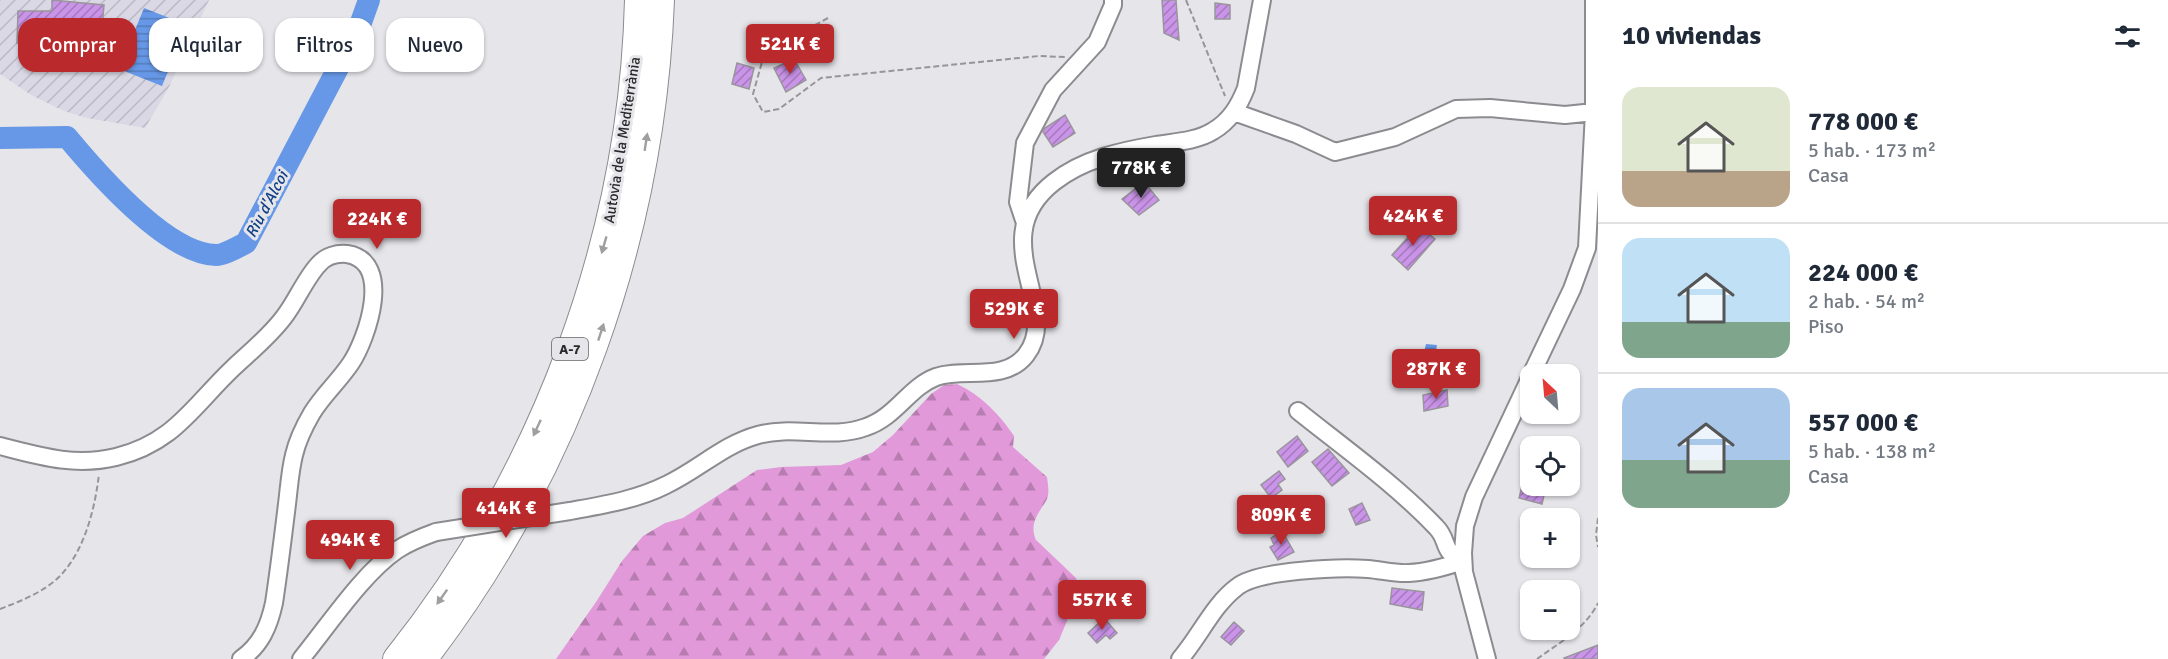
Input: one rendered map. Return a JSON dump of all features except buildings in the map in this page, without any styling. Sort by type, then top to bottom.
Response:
[{"type":"highway","name":"Autovia de la Mediterrània","points":[[396,659],[466,562],[518,469],[557,386],[586,306],[608,230],[631,99],[637,41],[638,0]]},
{"type":"highway","name":"Autovia de la Mediterrània","points":[[424,659],[499,550],[535,485],[561,430],[599,338],[622,263],[637,199],[653,87],[661,0]]},
{"type":"street","points":[[1025,223],[1018,202],[1024,143],[1053,90],[1097,42],[1113,0]]},
{"type":"street","points":[[301,659],[371,572],[404,546],[436,532],[570,511],[643,495],[683,476],[721,451],[757,435],[774,432],[852,431],[865,428],[893,413],[926,381],[937,377],[1007,369],[1018,362],[1032,343],[1035,319],[1023,254],[1025,223],[1030,210],[1052,183],[1066,173],[1095,160],[1127,151],[1196,138],[1225,122],[1234,112],[1246,88],[1262,0]]},
{"type":"street","points":[[1537,364],[1572,289],[1587,248],[1594,112],[1594,0]]},
{"type":"street","points":[[1234,112],[1296,134],[1335,152],[1395,137],[1456,109],[1490,108],[1565,114],[1594,112]]},
{"type":"street","points":[[0,446],[59,460],[101,460],[142,448],[180,424],[231,370],[261,343],[283,319],[315,268],[325,259],[338,254],[352,255],[364,262],[372,273],[375,287],[365,332],[351,363],[311,414],[294,453],[270,620],[256,646],[241,659]]},
{"type":"street","points":[[1487,659],[1466,580],[1463,561],[1465,526],[1474,496],[1520,399]]},
{"type":"street","points":[[1298,411],[1367,466],[1437,528],[1452,556],[1463,561]]},
{"type":"street","points":[[1180,659],[1230,593],[1243,582],[1282,574],[1346,568],[1420,572],[1463,561]]},
{"type":"path","points":[[1186,0],[1224,94],[1234,112]]},
{"type":"path","points":[[828,18],[784,42],[762,62],[753,94],[763,112],[779,109],[821,78],[1039,56],[1083,57]]},
{"type":"path","points":[[0,609],[45,588],[60,575],[77,553],[90,517],[101,460]]},
{"type":"path","points":[[1598,518],[1598,547]]},
{"type":"path","points":[[1538,659],[1576,630],[1592,614],[1598,603]]},
{"type":"shaded area","points":[[0,0],[209,0],[201,18],[149,18],[149,72],[176,72],[145,128],[87,118],[64,111],[31,95],[0,74]]},
{"type":"green space","points":[[957,384],[974,394],[996,413],[1014,436],[1013,447],[1047,477],[1048,495],[1035,519],[1034,534],[1036,540],[1076,578],[1079,592],[1059,640],[1044,659],[556,659],[622,561],[643,536],[665,523],[683,518],[757,470],[841,465],[873,452],[893,435],[931,394],[944,385]]},
{"type":"water","points":[[144,8],[169,18],[149,18],[149,72],[168,72],[162,86],[127,72],[137,72],[137,25]]},
{"type":"water","points":[[1426,344],[1437,345],[1433,367],[1421,365]]},
{"type":"waterway","name":"Riu d'Alcoi","points":[[0,138],[67,137],[114,190],[155,227],[197,251],[220,255],[246,243],[359,28],[369,0]]}]
